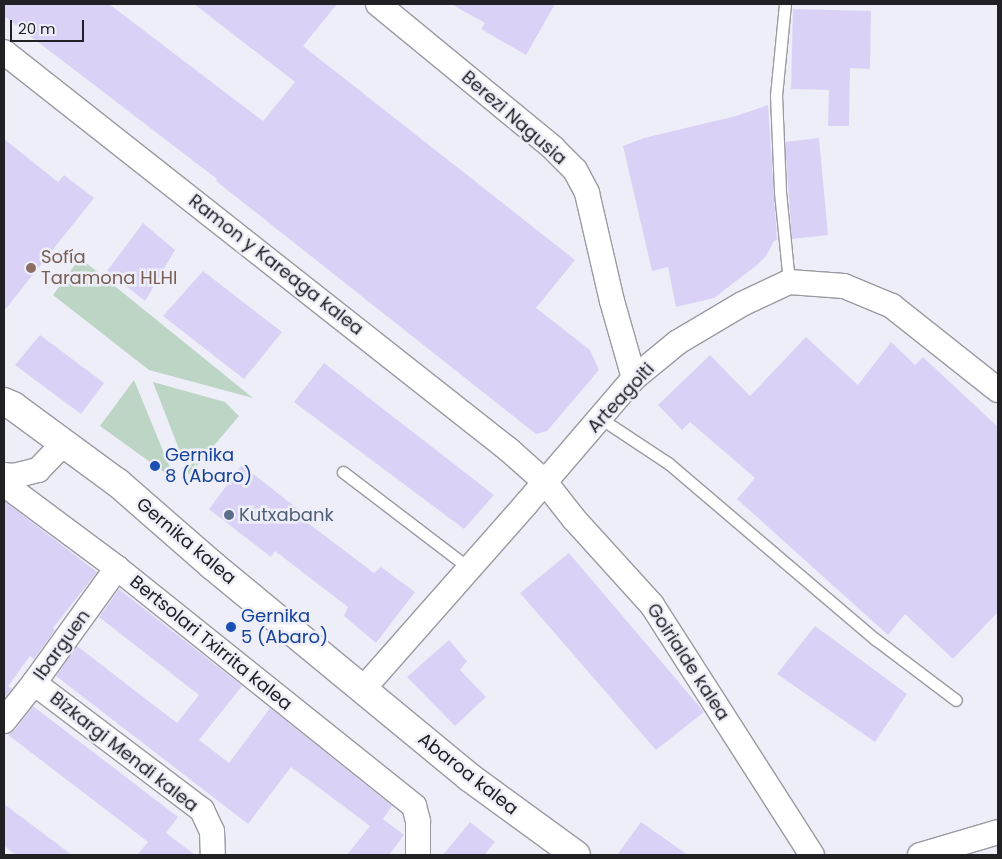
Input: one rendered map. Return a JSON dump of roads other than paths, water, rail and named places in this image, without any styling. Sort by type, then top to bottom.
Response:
[{"type":"main road","name":"Gernika kalea","points":[[4,402],[13,406],[118,483],[212,565],[362,689]]},
{"type":"main road","name":"Abaroa kalea","points":[[362,689],[469,777],[576,855]]},
{"type":"street","name":"Berezi Nagusia","points":[[378,4],[554,148],[575,170],[587,193],[612,301],[634,378]]},
{"type":"street","name":"Ramon y Kareaga kalea","points":[[4,52],[501,444],[545,482]]},
{"type":"street","name":"Arteagoiti","points":[[362,689],[634,378],[678,342],[742,304],[788,282],[844,286],[892,306],[998,390]]},
{"type":"street","points":[[4,475],[14,476],[38,470],[64,443]]},
{"type":"street","name":"Goirialde kalea","points":[[545,482],[574,519],[652,605],[812,855]]},
{"type":"street","name":"Bertsolari Txirrita kalea","points":[[4,484],[118,568],[414,806],[418,821],[418,855]]},
{"type":"street","name":"Ibarguen","points":[[4,722],[118,568]]},
{"type":"street","name":"Bizkargi Mendi kalea","points":[[34,683],[202,810],[212,830],[213,855]]},
{"type":"street","points":[[920,855],[998,832]]},
{"type":"lane","points":[[785,4],[776,95],[780,192],[788,282]]},
{"type":"lane","points":[[600,418],[668,463],[875,639],[956,700]]},
{"type":"lane","points":[[343,472],[469,568]]},
{"type":"place","name":"Sofía Taramona HLHI","points":[[31,268]]},
{"type":"place","name":"Gernika 8 (Abaro)","points":[[155,466]]},
{"type":"place","name":"Kutxabank","points":[[229,515]]},
{"type":"place","name":"Gernika 5 (Abaro)","points":[[231,627]]}]
